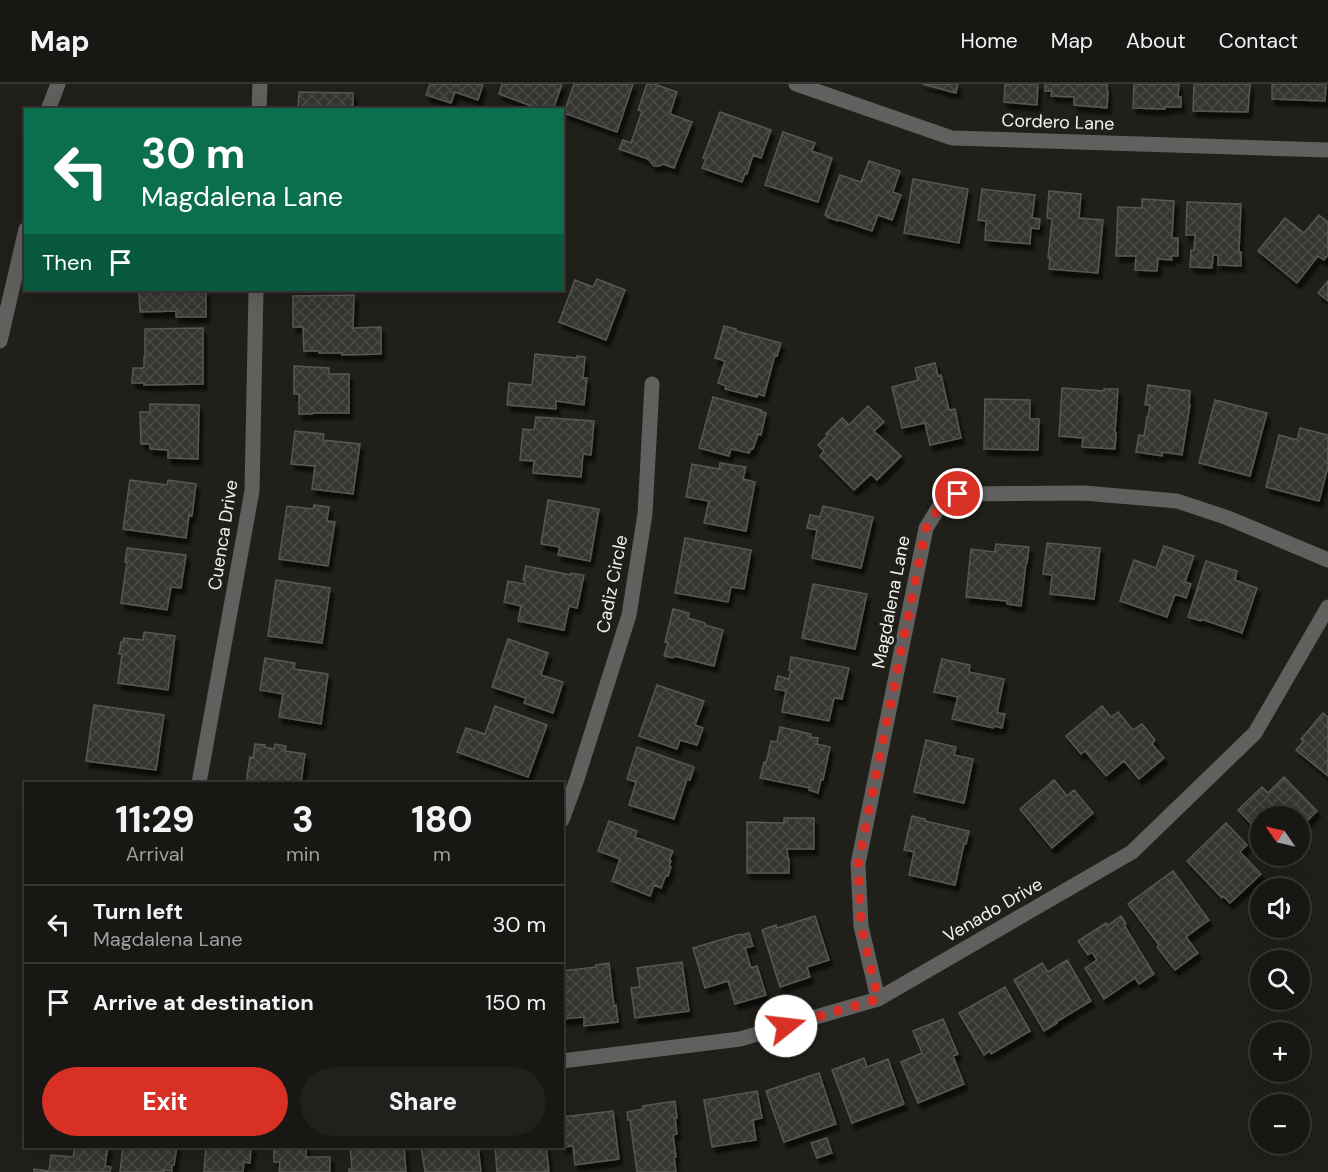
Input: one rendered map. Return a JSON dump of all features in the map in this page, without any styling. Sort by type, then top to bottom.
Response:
[{"type":"street","points":[[49,108],[58,84]]},
{"type":"street","points":[[259,108],[260,84]]},
{"type":"street","name":"Cordero Lane","points":[[796,84],[952,138],[1328,150]]},
{"type":"street","points":[[0,341],[24,238]]},
{"type":"street","name":"Cuenca Drive","points":[[199,782],[252,491],[256,291]]},
{"type":"street","name":"Cadiz Circle","points":[[564,815],[629,615],[645,514],[652,384]]},
{"type":"street","name":"Magdalena Lane","points":[[878,999],[861,926],[858,864],[926,528],[939,507],[958,494],[1084,493],[1177,501],[1228,518],[1328,560]]},
{"type":"street","name":"Venado Drive","points":[[564,1061],[740,1039],[878,999],[1132,852],[1255,733],[1328,607]]},
{"type":"building","points":[[430,84],[483,84],[478,100],[455,92],[451,103],[426,95]]},
{"type":"building","points":[[502,84],[562,84],[554,108],[537,108],[499,94]]},
{"type":"building","points":[[574,84],[633,84],[617,132],[564,113]]},
{"type":"building","points":[[647,84],[654,84],[677,92],[670,114],[692,122],[674,168],[663,164],[654,166],[648,159],[619,149],[623,140],[631,143],[642,111],[638,110]]},
{"type":"building","points":[[922,84],[958,84],[956,93]]},
{"type":"building","points":[[1005,84],[1038,84],[1037,105],[1004,102]]},
{"type":"building","points":[[1045,84],[1107,84],[1107,108],[1074,105],[1074,97],[1051,96],[1052,91],[1045,91]]},
{"type":"building","points":[[1134,84],[1179,84],[1178,97],[1181,97],[1181,107],[1133,108]]},
{"type":"building","points":[[1194,84],[1250,84],[1248,112],[1193,111]]},
{"type":"building","points":[[1272,84],[1326,84],[1325,101],[1272,99]]},
{"type":"building","points":[[299,92],[353,93],[353,108],[298,108]]},
{"type":"building","points":[[720,112],[771,130],[761,158],[753,155],[742,182],[702,168],[706,159],[703,158]]},
{"type":"building","points":[[783,132],[815,143],[812,151],[832,158],[818,202],[765,185]]},
{"type":"building","points":[[869,161],[900,171],[893,192],[901,195],[892,220],[878,215],[872,231],[825,215],[840,175],[861,182]]},
{"type":"building","points":[[913,179],[968,189],[959,243],[904,233]]},
{"type":"building","points":[[982,189],[1035,195],[1032,218],[1040,219],[1039,229],[1031,228],[1030,244],[985,240],[986,221],[978,220]]},
{"type":"building","points":[[1049,191],[1081,194],[1079,218],[1103,220],[1098,273],[1049,269],[1052,219],[1047,218]]},
{"type":"building","points":[[1142,199],[1174,201],[1172,238],[1178,238],[1178,256],[1171,256],[1172,260],[1158,259],[1157,271],[1135,270],[1136,256],[1116,256],[1118,207],[1142,208]]},
{"type":"building","points":[[1187,202],[1241,204],[1239,252],[1241,252],[1241,266],[1218,265],[1218,255],[1213,255],[1212,268],[1190,267],[1195,235],[1186,235]]},
{"type":"building","points":[[1319,215],[1328,222],[1328,255],[1324,260],[1318,256],[1297,283],[1258,251],[1285,218],[1304,233]]},
{"type":"building","points":[[597,279],[625,290],[606,340],[559,322],[575,280],[593,287]]},
{"type":"building","points":[[1328,281],[1328,301],[1318,293]]},
{"type":"building","points":[[139,291],[206,291],[206,317],[176,317],[176,311],[140,312]]},
{"type":"building","points":[[354,295],[353,328],[381,327],[381,354],[342,355],[342,353],[304,351],[303,327],[293,327],[293,296]]},
{"type":"building","points":[[724,326],[781,343],[777,356],[775,355],[764,396],[758,394],[757,397],[725,389],[726,386],[718,383],[725,361],[715,358]]},
{"type":"building","points":[[203,328],[203,384],[144,385],[144,383],[132,383],[133,368],[144,368],[145,329]]},
{"type":"building","points":[[535,354],[585,357],[583,378],[587,378],[584,405],[556,401],[556,409],[507,405],[509,383],[532,385]]},
{"type":"building","points":[[935,363],[938,376],[941,375],[949,410],[955,409],[961,438],[930,445],[925,423],[902,428],[892,387],[918,380],[915,368]]},
{"type":"building","points":[[294,366],[329,368],[329,374],[349,374],[349,413],[299,414],[299,394],[294,394]]},
{"type":"building","points":[[1148,385],[1190,391],[1182,455],[1163,452],[1162,456],[1136,452],[1139,435],[1144,436],[1148,417],[1150,405],[1145,405]]},
{"type":"building","points":[[1062,388],[1104,391],[1104,389],[1118,389],[1115,449],[1082,447],[1083,438],[1059,436]]},
{"type":"building","points":[[713,397],[766,413],[761,435],[758,434],[753,449],[749,453],[731,449],[729,456],[699,448]]},
{"type":"building","points":[[985,399],[1030,400],[1030,419],[1039,419],[1038,450],[984,449]]},
{"type":"building","points":[[1215,400],[1267,413],[1250,476],[1199,463]]},
{"type":"building","points":[[150,404],[199,405],[198,459],[168,458],[168,450],[150,449],[150,444],[141,444],[140,412],[150,412]]},
{"type":"building","points":[[868,406],[884,422],[874,431],[901,456],[877,480],[871,474],[854,490],[820,456],[824,451],[818,445],[842,418],[849,425]]},
{"type":"building","points":[[536,417],[594,421],[591,455],[583,454],[581,477],[533,473],[534,461],[520,460],[523,429],[534,430]]},
{"type":"building","points":[[1300,428],[1328,435],[1328,467],[1319,501],[1266,487],[1279,435],[1297,440]]},
{"type":"building","points":[[295,431],[324,434],[323,440],[360,444],[353,494],[312,489],[315,466],[291,464]]},
{"type":"building","points":[[720,463],[746,467],[743,479],[755,482],[746,531],[704,523],[709,501],[686,497],[692,464],[719,469]]},
{"type":"building","points":[[130,480],[167,485],[168,480],[196,484],[192,516],[189,515],[186,538],[123,529]]},
{"type":"building","points":[[548,500],[599,509],[590,561],[558,555],[560,547],[541,544]]},
{"type":"building","points":[[314,505],[329,507],[327,521],[335,522],[328,566],[279,559],[287,506],[313,509]]},
{"type":"building","points":[[823,506],[873,517],[861,568],[812,558],[817,530],[807,528],[810,515],[820,517]]},
{"type":"building","points":[[685,538],[751,550],[744,589],[731,587],[728,602],[675,593]]},
{"type":"building","points":[[1047,543],[1100,548],[1094,599],[1050,594],[1052,575],[1043,574]]},
{"type":"building","points":[[996,544],[1029,547],[1021,606],[1007,604],[1007,601],[966,597],[971,549],[995,552]]},
{"type":"building","points":[[1164,546],[1194,556],[1185,582],[1191,584],[1186,598],[1175,594],[1167,617],[1120,601],[1134,560],[1156,568]]},
{"type":"building","points":[[127,548],[186,555],[181,588],[171,587],[167,610],[121,603]]},
{"type":"building","points":[[1206,561],[1237,571],[1235,580],[1257,588],[1242,633],[1188,617]]},
{"type":"building","points":[[526,566],[571,575],[571,573],[584,575],[577,608],[569,606],[564,630],[518,621],[521,606],[504,602],[508,581],[525,584],[523,580]]},
{"type":"building","points":[[276,580],[330,588],[322,643],[268,636]]},
{"type":"building","points":[[813,584],[867,594],[855,649],[802,638]]},
{"type":"building","points":[[673,609],[689,613],[688,618],[723,630],[714,666],[674,656],[673,658],[664,656]]},
{"type":"building","points":[[144,632],[175,636],[168,690],[118,683],[122,654],[119,654],[121,642],[124,638],[143,640]]},
{"type":"building","points":[[508,639],[548,653],[541,675],[563,682],[553,713],[524,703],[526,698],[492,687]]},
{"type":"building","points":[[791,657],[849,668],[842,699],[834,698],[829,721],[782,712],[786,691],[775,689],[778,676],[789,679]]},
{"type":"building","points":[[265,658],[295,663],[294,669],[328,674],[321,724],[279,717],[283,694],[260,690]]},
{"type":"building","points":[[942,659],[970,665],[969,672],[1004,679],[997,713],[1005,714],[1002,728],[952,719],[958,697],[934,692]]},
{"type":"building","points":[[657,685],[704,701],[695,725],[703,728],[697,745],[680,740],[677,749],[639,736]]},
{"type":"building","points":[[94,705],[164,715],[156,770],[86,761]]},
{"type":"building","points":[[495,706],[547,725],[528,777],[457,752],[466,728],[485,734]]},
{"type":"building","points":[[1102,706],[1111,717],[1118,712],[1133,730],[1142,724],[1155,740],[1152,744],[1164,758],[1139,779],[1124,761],[1106,776],[1085,751],[1081,754],[1066,736]]},
{"type":"building","points":[[1323,713],[1328,717],[1328,776],[1296,750],[1304,741],[1301,739]]},
{"type":"building","points":[[780,727],[811,734],[810,737],[818,738],[817,744],[830,747],[818,793],[809,790],[810,788],[760,778],[771,741],[777,742]]},
{"type":"building","points":[[926,740],[956,747],[954,755],[973,759],[964,803],[914,792]]},
{"type":"building","points":[[255,744],[274,749],[275,744],[286,746],[285,751],[305,754],[301,782],[246,782],[250,757],[253,758]]},
{"type":"building","points":[[637,747],[694,767],[690,780],[687,779],[674,819],[629,805],[636,782],[627,779]]},
{"type":"building","points":[[1284,777],[1317,811],[1310,818],[1310,806],[1250,806],[1250,823],[1238,810],[1262,787],[1268,793]]},
{"type":"building","points":[[1054,780],[1067,796],[1074,790],[1093,813],[1052,848],[1020,809]]},
{"type":"building","points":[[912,816],[969,831],[955,885],[909,875],[914,852],[904,850]]},
{"type":"building","points":[[784,818],[814,818],[814,849],[787,849],[789,873],[747,873],[747,822],[784,823]]},
{"type":"building","points":[[609,821],[637,831],[635,837],[673,851],[669,861],[671,861],[669,866],[671,867],[668,876],[666,875],[661,888],[654,885],[650,896],[612,881],[620,859],[598,851]]},
{"type":"building","points":[[1226,823],[1247,845],[1240,852],[1250,862],[1250,866],[1253,866],[1261,874],[1257,878],[1250,878],[1250,884],[1230,903],[1223,896],[1222,898],[1187,861]]},
{"type":"building","points":[[1173,871],[1209,920],[1186,937],[1198,953],[1175,970],[1128,904]]},
{"type":"building","points":[[815,916],[829,960],[807,967],[810,977],[780,987],[762,930],[776,925],[777,928]]},
{"type":"building","points":[[1121,916],[1126,924],[1124,925],[1154,974],[1139,984],[1135,978],[1104,999],[1085,968],[1097,960],[1092,952],[1088,955],[1078,941]]},
{"type":"building","points":[[749,933],[753,946],[745,948],[751,968],[757,966],[766,995],[735,1004],[728,981],[705,988],[693,948]]},
{"type":"building","points":[[1067,960],[1091,1001],[1044,1031],[1014,980],[1042,963],[1048,972]]},
{"type":"building","points":[[682,962],[689,1011],[635,1018],[631,988],[640,987],[637,968]]},
{"type":"building","points":[[609,963],[618,1022],[584,1026],[584,1017],[564,1019],[564,971],[596,967],[596,965]]},
{"type":"building","points":[[1005,987],[1030,1031],[991,1054],[990,1051],[984,1055],[959,1013]]},
{"type":"building","points":[[943,1019],[958,1054],[953,1056],[964,1084],[918,1103],[901,1062],[922,1053],[913,1031]]},
{"type":"building","points":[[864,1058],[867,1067],[888,1059],[904,1104],[852,1123],[832,1070]]},
{"type":"building","points":[[819,1073],[836,1124],[784,1142],[766,1091]]},
{"type":"building","points":[[757,1091],[762,1118],[753,1120],[756,1140],[712,1147],[704,1100]]},
{"type":"building","points":[[675,1101],[677,1134],[673,1135],[676,1172],[637,1172],[627,1112],[643,1109],[643,1106]]},
{"type":"building","points":[[613,1111],[619,1159],[575,1165],[573,1146],[564,1147],[564,1117]]},
{"type":"building","points":[[827,1138],[832,1153],[817,1158],[811,1143]]},
{"type":"building","points":[[75,1148],[108,1148],[105,1166],[111,1167],[110,1172],[34,1172],[34,1169],[49,1171],[51,1155],[73,1157]]},
{"type":"building","points":[[123,1148],[177,1148],[172,1171],[120,1172]]},
{"type":"building","points":[[206,1148],[251,1148],[250,1163],[244,1162],[243,1172],[204,1172]]},
{"type":"building","points":[[274,1148],[306,1148],[306,1157],[330,1157],[330,1172],[279,1172],[280,1162],[274,1162]]},
{"type":"building","points":[[350,1148],[404,1148],[406,1172],[349,1172],[349,1169],[352,1169]]},
{"type":"building","points":[[421,1148],[478,1148],[481,1172],[425,1172]]},
{"type":"building","points":[[495,1148],[546,1148],[549,1171],[547,1172],[497,1172]]},
{"type":"route","points":[[786,1026],[878,999],[861,926],[858,864],[926,528],[939,507],[958,494]]}]
